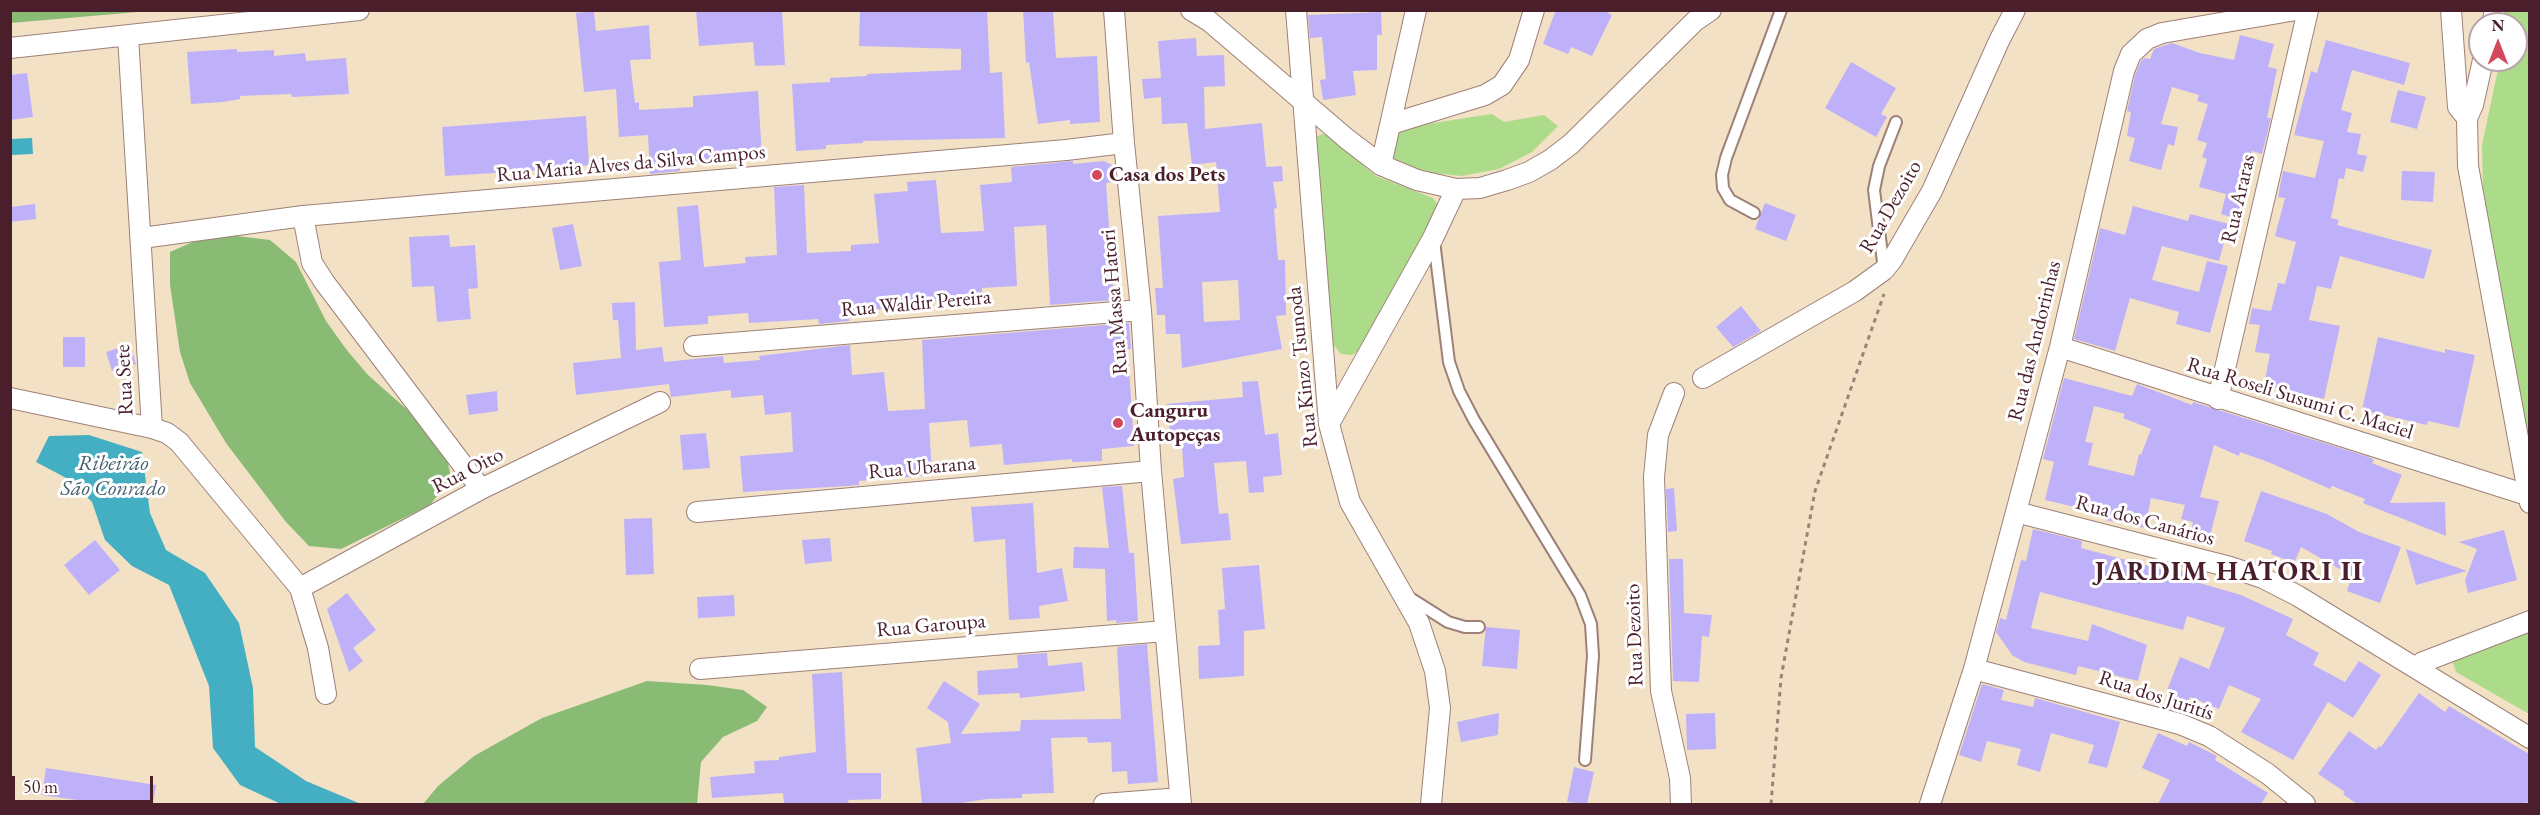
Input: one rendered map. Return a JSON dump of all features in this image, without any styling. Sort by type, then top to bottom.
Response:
[{"type":"street","points":[[10,48],[359,10]]},
{"type":"street","name":"Rua Massa Hatori","points":[[1114,10],[1124,143],[1141,310],[1151,471],[1181,801]]},
{"type":"street","points":[[1191,10],[1209,21],[1381,165],[1417,180],[1456,189],[1480,188],[1507,180],[1529,172],[1550,160],[1571,144],[1702,14]]},
{"type":"street","name":"Rua Kinzo Tsunoda","points":[[1296,10],[1329,424],[1350,502],[1419,623],[1435,671],[1440,708],[1431,804]]},
{"type":"street","points":[[1381,165],[1416,10]]},
{"type":"street","points":[[1391,124],[1485,95],[1502,85],[1520,60],[1534,10]]},
{"type":"street","name":"Rua Dezoito","points":[[1703,378],[1856,291],[1884,270],[1900,249],[1932,191],[2015,10]]},
{"type":"street","name":"Rua das Andorinhas","points":[[1930,804],[1974,669],[2060,347],[2124,71],[2131,54],[2147,39],[2162,33],[2296,10]]},
{"type":"street","name":"Rua Araras","points":[[2218,399],[2308,10]]},
{"type":"street","points":[[2455,12],[2458,107],[2467,118]]},
{"type":"street","name":"Rua Sete","points":[[128,36],[152,428],[179,442],[300,588],[318,648],[326,694]]},
{"type":"street","points":[[2480,72],[2473,105],[2467,118],[2468,166],[2528,499]]},
{"type":"street","name":"Rua Maria Alves da Silva Campos","points":[[142,238],[303,216],[1066,150],[1124,143]]},
{"type":"street","points":[[1329,424],[1433,238],[1456,189]]},
{"type":"street","points":[[303,216],[312,263],[325,283],[481,489]]},
{"type":"street","name":"Rua Waldir Pereira","points":[[694,346],[1141,310]]},
{"type":"street","name":"Rua Roseli Susumi C. Maciel","points":[[2060,347],[2528,499]]},
{"type":"street","name":"Rua Dezoito","points":[[1674,393],[1658,435],[1654,477],[1661,691],[1680,778],[1681,804]]},
{"type":"street","points":[[10,398],[152,428]]},
{"type":"street","name":"Rua Oito","points":[[300,588],[481,489],[660,402]]},
{"type":"street","name":"Rua Ubarana","points":[[697,512],[1151,471]]},
{"type":"street","name":"Rua dos Canários","points":[[2016,512],[2263,578],[2298,596],[2529,738]]},
{"type":"street","points":[[2416,667],[2423,662],[2529,621]]},
{"type":"street","name":"Rua Garoupa","points":[[700,669],[1165,631]]},
{"type":"street","name":"Rua dos Juritís","points":[[1974,669],[2180,724],[2209,736],[2268,774],[2305,804]]},
{"type":"street","points":[[1104,804],[1181,801]]},
{"type":"lane","points":[[1754,213],[1730,200],[1723,188],[1722,176],[1726,158],[1781,10]]},
{"type":"lane","points":[[1884,270],[1874,189],[1878,166],[1896,122]]},
{"type":"lane","points":[[1433,238],[1449,362],[1458,391],[1580,595],[1591,624],[1593,656],[1585,760]]},
{"type":"lane","points":[[1402,593],[1448,622],[1465,627],[1479,627]]},
{"type":"path","points":[[1771,804],[1781,678],[1815,491],[1884,293]]},
{"type":"green space","points":[[11,10],[149,10],[149,11],[11,23]]},
{"type":"green space","points":[[2529,11],[2529,442],[2505,326],[2483,188],[2482,145],[2497,72],[2528,72],[2528,12],[2505,12]]},
{"type":"green space","points":[[1492,114],[1504,122],[1544,115],[1558,126],[1532,152],[1499,169],[1462,176],[1425,172],[1391,157],[1401,128]]},
{"type":"green space","points":[[1322,134],[1328,135],[1376,176],[1433,198],[1437,204],[1436,211],[1361,349],[1352,355],[1341,354],[1331,342],[1316,137]]},
{"type":"green space","points":[[237,236],[270,240],[296,262],[326,321],[346,349],[368,375],[444,445],[451,478],[430,505],[341,549],[309,546],[286,522],[226,443],[190,383],[180,352],[170,285],[170,252],[197,240]]},
{"type":"green space","points":[[2529,625],[2529,714],[2456,672],[2453,663],[2454,658]]},
{"type":"green space","points":[[647,681],[743,690],[767,707],[757,721],[723,737],[701,762],[697,804],[423,804],[438,786],[474,756],[542,718]]},
{"type":"water","points":[[32,138],[33,154],[11,155],[11,139]]},
{"type":"water","name":"Ribeirão São Conrado","points":[[89,435],[142,452],[150,513],[166,550],[205,573],[239,623],[253,688],[255,747],[306,781],[361,804],[281,804],[240,785],[213,748],[209,686],[169,585],[132,566],[105,540],[92,502],[70,480],[36,462],[49,436]]},
{"type":"building","points":[[696,10],[782,10],[785,65],[755,66],[753,42],[699,46]]},
{"type":"building","points":[[860,10],[987,10],[990,73],[1002,72],[1005,138],[863,141],[863,143],[826,145],[826,149],[796,151],[792,84],[830,82],[830,78],[867,76],[867,74],[961,70],[961,49],[859,46]]},
{"type":"building","points":[[1023,10],[1053,10],[1056,58],[1097,56],[1100,122],[1070,124],[1070,120],[1038,124],[1029,62],[1026,63]]},
{"type":"building","points":[[1556,10],[1603,10],[1612,15],[1592,56],[1571,47],[1568,54],[1543,44]]},
{"type":"building","points":[[594,11],[596,31],[649,25],[651,59],[630,60],[635,103],[639,102],[639,110],[693,107],[693,96],[758,91],[762,157],[679,164],[680,171],[650,174],[648,135],[619,137],[616,89],[584,92],[576,13]]},
{"type":"building","points":[[1381,12],[1382,35],[1377,35],[1377,70],[1353,71],[1356,95],[1323,100],[1320,80],[1326,79],[1322,37],[1310,38],[1308,15]]},
{"type":"building","points":[[2240,35],[2274,44],[2268,67],[2277,69],[2267,118],[2271,118],[2262,154],[2252,151],[2239,203],[2244,205],[2240,220],[2221,214],[2226,194],[2199,187],[2207,159],[2202,157],[2207,143],[2197,140],[2208,104],[2197,101],[2199,95],[2172,87],[2161,124],[2178,127],[2174,146],[2168,144],[2161,170],[2129,161],[2135,138],[2127,136],[2131,112],[2127,111],[2135,75],[2141,61],[2144,58],[2150,59],[2154,49],[2172,43],[2200,53],[2234,60]]},
{"type":"building","points":[[1196,38],[1197,56],[1224,55],[1225,86],[1204,87],[1205,129],[1262,123],[1266,167],[1282,166],[1283,181],[1273,182],[1277,208],[1274,209],[1278,260],[1285,260],[1286,315],[1276,316],[1282,349],[1182,368],[1180,334],[1166,334],[1165,315],[1157,315],[1155,288],[1163,288],[1158,216],[1220,212],[1216,162],[1192,165],[1187,123],[1162,124],[1161,97],[1144,99],[1142,79],[1161,78],[1158,41]],"holes":[[[1238,280],[1240,320],[1204,322],[1202,282]]]},
{"type":"building","points":[[2326,40],[2410,63],[2404,85],[2352,70],[2341,110],[2352,113],[2347,132],[2361,134],[2357,154],[2367,156],[2363,172],[2346,168],[2344,179],[2339,178],[2331,218],[2339,220],[2337,225],[2432,250],[2424,279],[2340,256],[2331,289],[2317,286],[2309,320],[2340,326],[2324,399],[2264,385],[2270,354],[2255,352],[2260,325],[2249,324],[2252,308],[2271,311],[2278,283],[2285,284],[2296,242],[2275,236],[2285,198],[2278,197],[2283,171],[2315,178],[2324,141],[2294,135],[2311,71],[2317,73]]},
{"type":"building","points":[[237,49],[237,52],[274,50],[274,56],[305,53],[306,61],[346,58],[349,94],[292,97],[291,94],[240,96],[240,99],[223,102],[191,104],[187,52]]},
{"type":"building","points":[[1851,62],[1896,88],[1881,114],[1887,117],[1876,137],[1825,108]]},
{"type":"building","points":[[27,73],[33,117],[10,120],[10,75]]},
{"type":"building","points":[[2398,90],[2426,97],[2417,129],[2390,122]]},
{"type":"building","points":[[586,116],[589,165],[445,176],[442,127]]},
{"type":"building","points":[[1073,161],[1073,164],[1104,161],[1114,166],[1116,182],[1106,183],[1114,300],[1050,305],[1046,225],[1014,227],[1017,286],[982,288],[982,297],[884,303],[884,309],[850,311],[849,321],[819,324],[818,319],[749,323],[748,313],[708,316],[708,324],[664,327],[659,262],[681,260],[677,207],[698,205],[704,267],[746,263],[745,257],[777,255],[774,187],[804,185],[807,253],[851,251],[851,245],[879,243],[874,194],[908,191],[907,182],[936,180],[941,233],[984,231],[980,185],[1012,182],[1011,167]]},
{"type":"building","points":[[2402,171],[2435,172],[2433,202],[2401,200]]},
{"type":"building","points":[[1765,203],[1796,215],[1786,241],[1755,229]]},
{"type":"building","points":[[35,204],[36,219],[10,222],[10,207]]},
{"type":"building","points":[[2133,206],[2188,221],[2190,214],[2229,224],[2219,261],[2162,246],[2152,280],[2199,292],[2207,261],[2228,266],[2210,333],[2176,324],[2179,312],[2130,298],[2115,351],[2074,339],[2100,228],[2125,235]]},
{"type":"building","points":[[573,224],[582,266],[560,270],[552,228]]},
{"type":"building","points":[[449,235],[450,247],[475,245],[478,288],[468,289],[471,319],[437,322],[434,286],[412,287],[409,237]]},
{"type":"building","points":[[635,302],[636,350],[662,347],[664,362],[723,356],[724,363],[760,360],[759,356],[850,345],[852,375],[884,372],[888,411],[925,409],[922,340],[1129,323],[1131,349],[1128,349],[1134,446],[1102,449],[1102,461],[1072,462],[1072,459],[1004,465],[1002,444],[970,447],[967,420],[929,423],[932,475],[859,481],[859,485],[848,486],[743,492],[740,456],[793,452],[791,412],[765,415],[763,395],[731,398],[731,390],[671,397],[669,384],[576,395],[573,363],[621,358],[618,320],[613,320],[612,303]]},
{"type":"building","points":[[1741,306],[1761,331],[1733,347],[1716,327]]},
{"type":"building","points":[[63,337],[85,337],[85,367],[63,367]]},
{"type":"building","points":[[2378,337],[2445,353],[2445,349],[2475,355],[2459,428],[2428,421],[2427,425],[2362,410]]},
{"type":"building","points":[[130,344],[136,364],[112,371],[106,352]]},
{"type":"building","points":[[2064,378],[2132,396],[2137,384],[2192,405],[2193,402],[2369,457],[2374,460],[2372,463],[2402,475],[2390,503],[2445,502],[2446,536],[2363,503],[2365,499],[2332,486],[2330,489],[2268,462],[2240,452],[2239,456],[2214,445],[2200,497],[2219,501],[2210,536],[2191,531],[2193,522],[2181,519],[2185,505],[2151,498],[2145,528],[2105,520],[2107,511],[2076,503],[2075,507],[2045,500],[2054,462],[2043,459]],"holes":[[[2094,406],[2125,414],[2123,418],[2151,429],[2141,455],[2139,454],[2134,476],[2088,465],[2093,443],[2085,442]]]},
{"type":"building","points":[[1258,381],[1265,435],[1278,433],[1282,475],[1263,477],[1264,492],[1249,493],[1246,461],[1214,463],[1219,514],[1228,513],[1231,540],[1181,544],[1173,479],[1184,477],[1181,430],[1170,432],[1167,404],[1243,397],[1242,382]]},
{"type":"building","points":[[497,391],[498,411],[469,415],[466,395]]},
{"type":"building","points":[[706,433],[710,468],[683,470],[680,435]]},
{"type":"building","points":[[1122,486],[1129,553],[1134,553],[1138,621],[1116,623],[1116,620],[1107,621],[1105,569],[1073,568],[1074,547],[1109,548],[1102,487]]},
{"type":"building","points":[[1674,488],[1677,531],[1668,532],[1666,489]]},
{"type":"building","points":[[2261,491],[2327,514],[2359,532],[2401,547],[2380,603],[2347,591],[2352,576],[2301,547],[2294,563],[2271,554],[2272,551],[2244,541]]},
{"type":"building","points":[[1033,503],[1037,573],[1062,568],[1068,601],[1039,606],[1040,618],[1009,620],[1005,539],[974,542],[971,507]]},
{"type":"building","points":[[652,518],[654,574],[626,575],[624,519]]},
{"type":"building","points":[[2033,529],[2082,541],[2081,548],[2168,571],[2169,568],[2197,575],[2196,582],[2241,595],[2293,619],[2286,635],[2319,653],[2313,665],[2345,682],[2359,661],[2381,675],[2353,718],[2328,702],[2293,760],[2241,732],[2261,699],[2229,685],[2219,709],[2190,697],[2188,702],[2166,693],[2180,657],[2209,669],[2225,628],[2187,616],[2183,630],[2040,592],[2031,628],[2088,641],[2092,624],[2147,645],[2138,681],[2078,666],[2076,675],[2024,662],[2012,655],[1996,632],[2000,618],[2006,620],[2021,560],[2026,561]]},
{"type":"building","points":[[2504,530],[2517,580],[2468,593],[2465,580],[2477,549],[2459,542]]},
{"type":"building","points":[[830,538],[832,561],[805,564],[802,540]]},
{"type":"building","points":[[95,540],[120,570],[89,595],[64,565]]},
{"type":"building","points":[[2406,549],[2467,571],[2416,585]]},
{"type":"building","points":[[1669,559],[1683,559],[1684,613],[1712,615],[1709,637],[1702,636],[1699,682],[1673,681]]},
{"type":"building","points":[[1259,565],[1265,629],[1244,631],[1244,676],[1199,679],[1198,646],[1220,645],[1218,610],[1225,609],[1222,568]]},
{"type":"building","points":[[347,593],[376,630],[353,648],[363,661],[349,672],[327,609]]},
{"type":"building","points":[[734,595],[735,616],[698,618],[697,597]]},
{"type":"building","points":[[1486,627],[1520,630],[1517,669],[1482,666]]},
{"type":"building","points":[[1147,644],[1158,782],[1128,784],[1127,771],[1112,772],[1111,742],[1088,743],[1087,737],[1051,738],[1054,793],[1022,794],[1022,798],[987,799],[955,804],[922,804],[916,748],[951,743],[948,722],[927,708],[944,681],[980,704],[961,734],[1020,731],[1021,720],[1121,719],[1117,647]]},
{"type":"building","points":[[1047,653],[1048,666],[1082,662],[1085,691],[1020,698],[1019,693],[978,695],[977,671],[1018,668],[1017,655]]},
{"type":"building","points":[[842,672],[847,773],[881,773],[881,799],[848,800],[849,804],[784,804],[783,793],[712,798],[710,777],[755,773],[754,761],[779,760],[779,757],[816,752],[812,674]]},
{"type":"building","points":[[1982,684],[2004,690],[2001,700],[2033,707],[2035,698],[2120,722],[2107,768],[2088,763],[2094,745],[2051,733],[2040,772],[2017,765],[2021,749],[1987,741],[1981,762],[1959,755]]},
{"type":"building","points":[[2419,693],[2445,712],[2449,706],[2529,754],[2529,802],[2519,804],[2357,804],[2343,794],[2345,792],[2318,774],[2349,731],[2376,750],[2379,746],[2381,747]]},
{"type":"building","points":[[1499,713],[1498,735],[1461,742],[1457,722]]},
{"type":"building","points":[[1715,713],[1716,749],[1687,750],[1686,714]]},
{"type":"building","points":[[2158,733],[2187,746],[2189,742],[2217,756],[2215,760],[2268,793],[2261,804],[2158,804],[2170,780],[2142,768]]},
{"type":"building","points":[[1574,767],[1594,772],[1587,804],[1567,802]]},
{"type":"building","points":[[46,768],[156,785],[153,804],[105,804],[42,795]]},
{"type":"place","name":"Casa dos Pets","points":[[1097,175]]},
{"type":"place","name":"Canguru Autopeças","points":[[1118,423]]},
{"type":"district","name":"JARDIM HATORI II","points":[[2229,573]]}]
